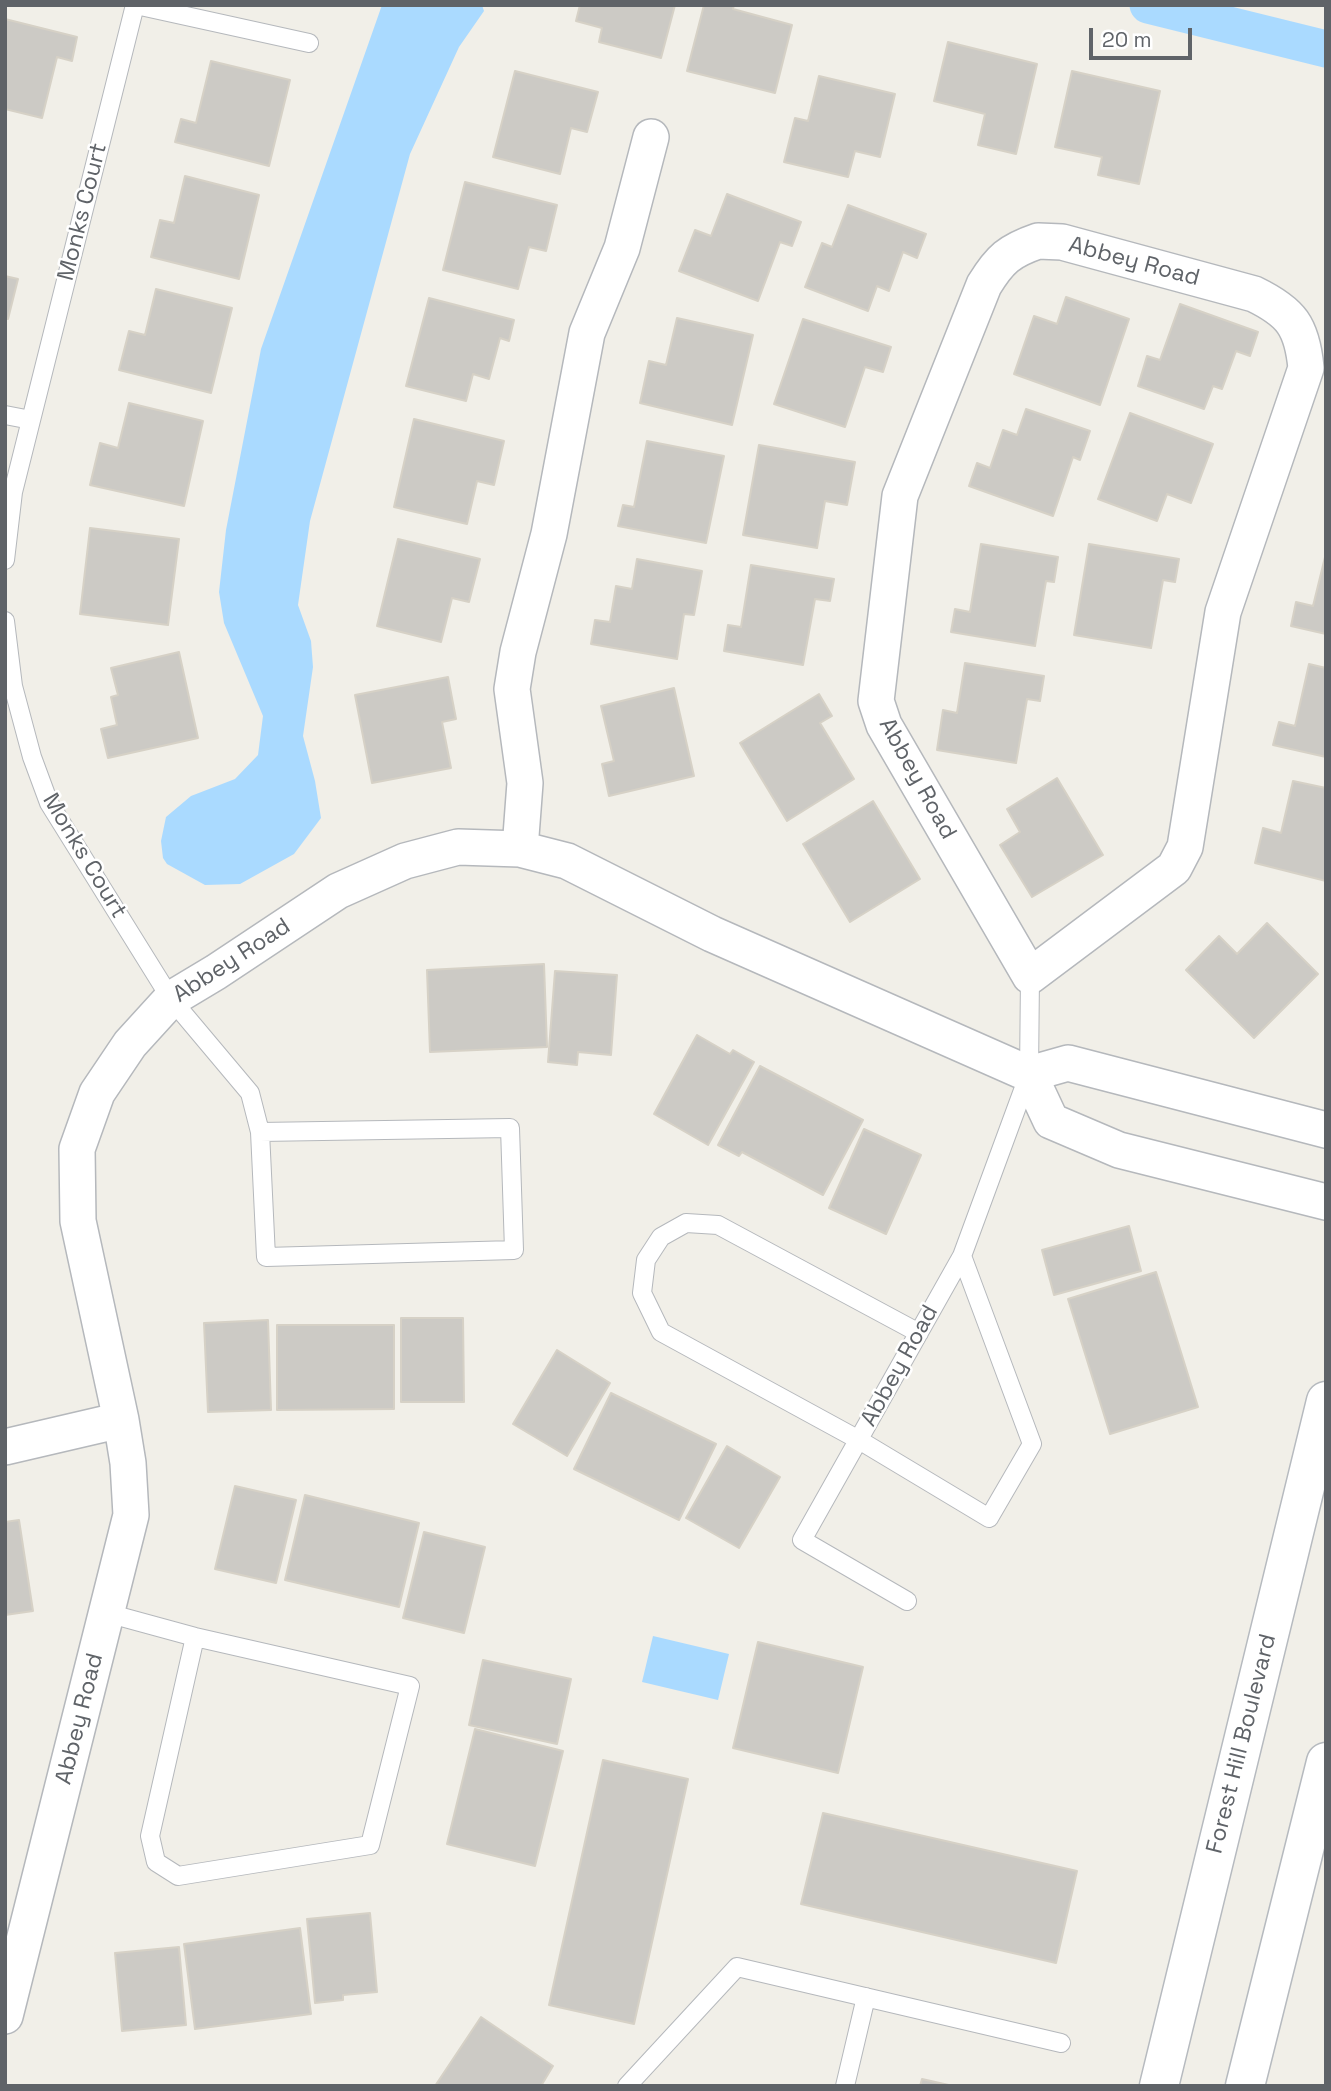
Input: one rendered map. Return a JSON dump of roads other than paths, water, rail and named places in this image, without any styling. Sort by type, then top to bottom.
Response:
[{"type":"main road","name":"Forest Hill Boulevard","points":[[1159,2086],[1326,1401]]},
{"type":"main road","points":[[1245,2086],[1326,1762]]},
{"type":"street","points":[[520,849],[525,783],[512,689],[518,652],[549,534],[587,333],[622,247],[651,137]]},
{"type":"street","name":"Abbey Road","points":[[1038,242],[1062,242],[1254,293],[1278,305],[1294,323],[1304,344],[1306,368],[1223,612],[1185,847],[1174,868],[1030,976],[884,725],[876,701],[900,496],[984,285],[997,264],[1016,249],[1038,242]]},
{"type":"street","name":"Abbey Road","points":[[5,2016],[131,1515],[128,1463],[121,1420],[78,1221],[77,1149],[97,1093],[130,1044],[171,999],[338,891],[405,861],[458,848],[520,849],[567,861],[712,934],[1029,1074],[1051,1121],[1119,1150],[1326,1202]]},
{"type":"street","points":[[1029,1074],[1068,1063],[1326,1130]]},
{"type":"street","points":[[5,1447],[121,1420]]},
{"type":"lane","points":[[135,5],[309,43]]},
{"type":"lane","name":"Monks Court","points":[[5,560],[13,492],[135,5]]},
{"type":"lane","points":[[5,415],[31,420]]},
{"type":"lane","name":"Monks Court","points":[[5,621],[13,686],[32,757],[50,803],[171,999],[250,1093],[260,1132],[266,1257],[514,1250],[510,1128],[260,1132]]},
{"type":"lane","name":"Abbey Road","points":[[907,1601],[802,1540],[962,1256],[1029,1074],[1030,976]]},
{"type":"lane","points":[[919,1333],[718,1225],[686,1223],[661,1237],[646,1260],[642,1293],[661,1332],[859,1440],[989,1518],[1032,1444],[962,1256]]},
{"type":"lane","points":[[107,1613],[195,1637],[410,1686],[370,1845],[178,1876],[156,1862],[150,1836],[195,1637]]},
{"type":"lane","points":[[627,2086],[737,1967],[1061,2043]]},
{"type":"lane","points":[[845,2086],[866,1997]]},
{"type":"water","points":[[382,5],[482,5],[484,11],[459,47],[410,154],[310,521],[298,605],[311,641],[313,667],[303,736],[321,818],[294,854],[240,884],[205,885],[167,864],[163,858],[161,841],[166,817],[191,796],[235,779],[258,755],[263,716],[224,623],[219,592],[226,530],[261,349]]},
{"type":"water","points":[[653,1636],[729,1654],[718,1700],[642,1682]]},
{"type":"waterway","points":[[1148,5],[1326,49]]}]
